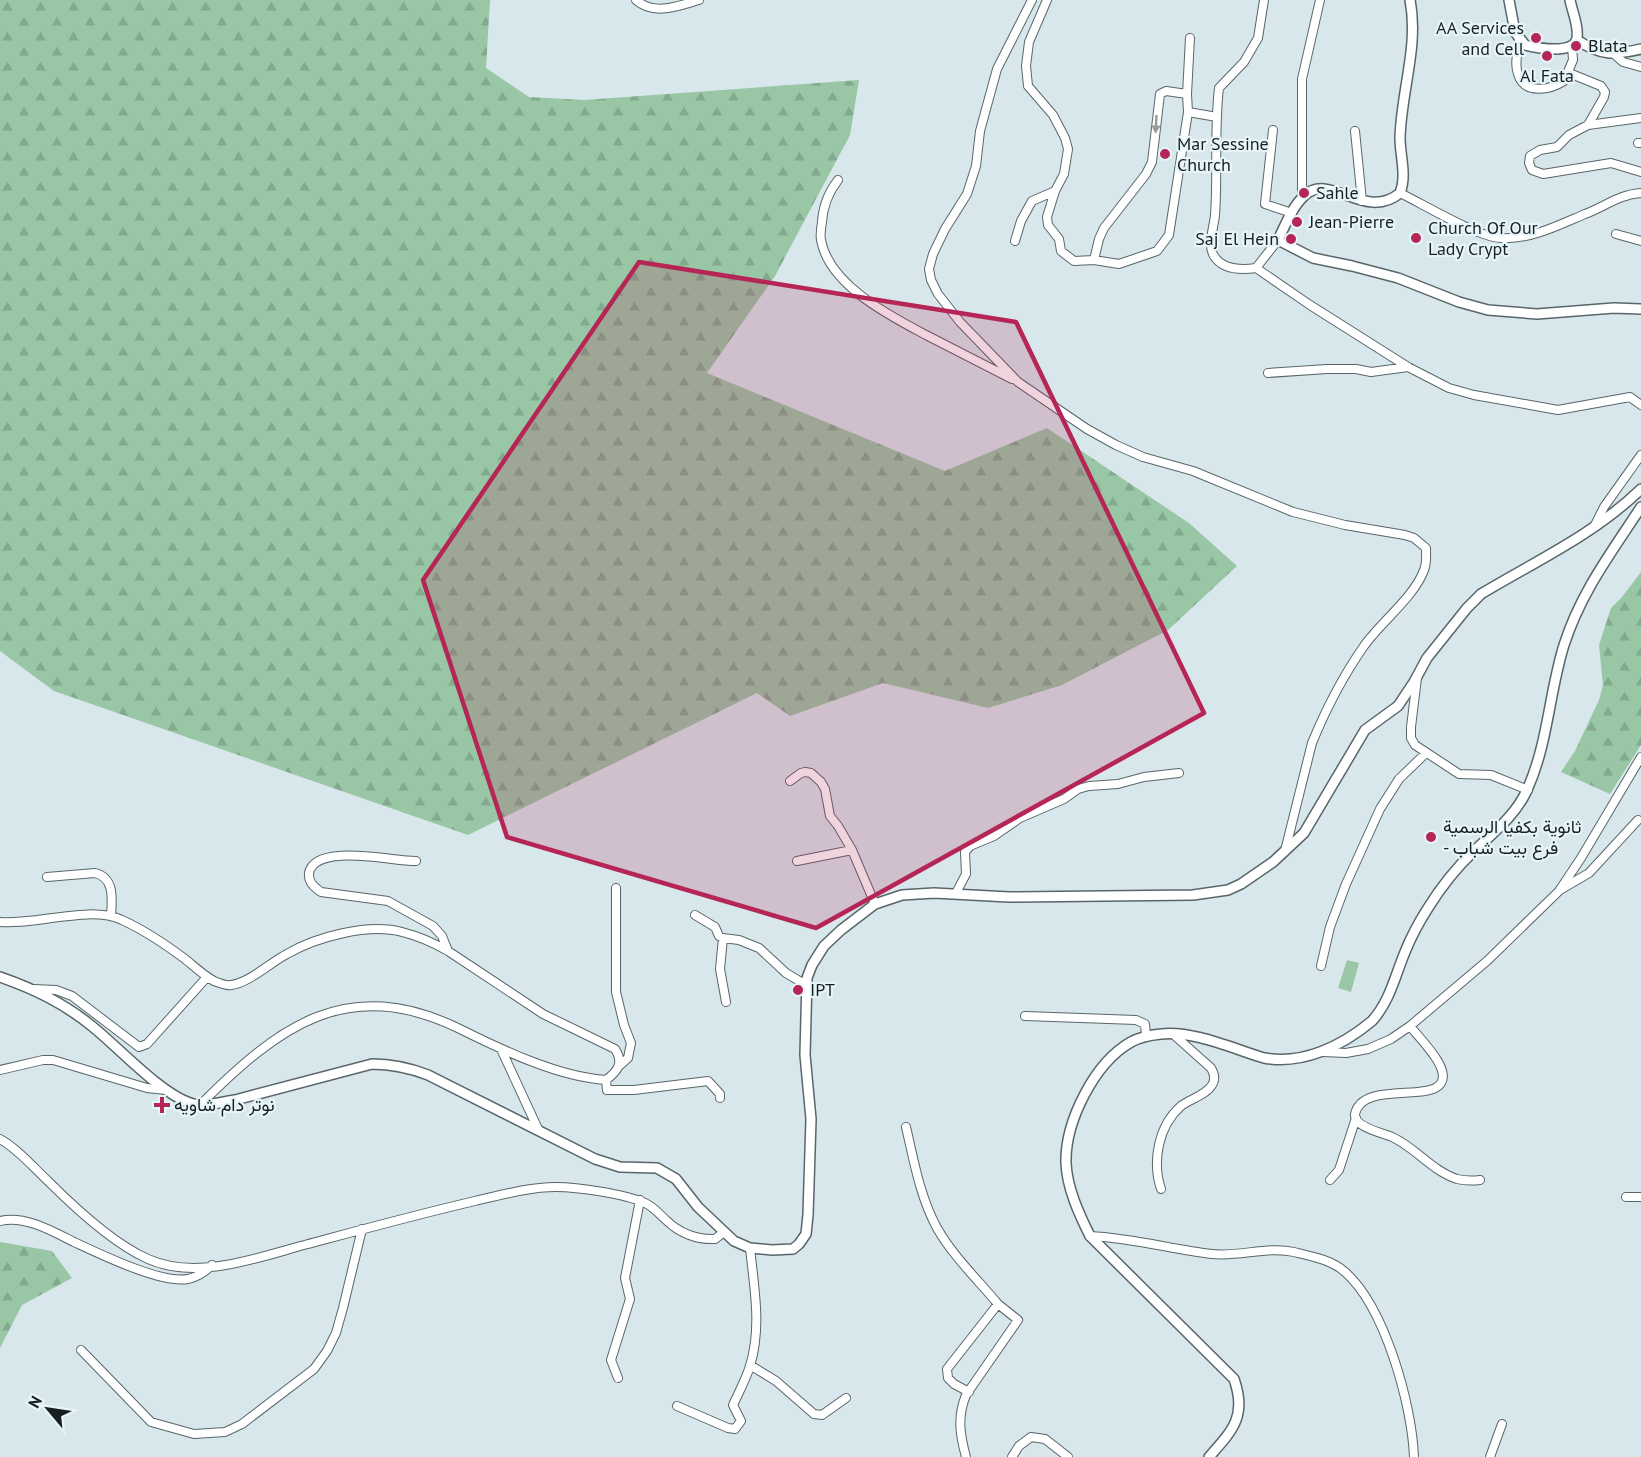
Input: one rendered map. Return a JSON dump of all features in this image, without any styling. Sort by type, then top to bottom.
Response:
[{"type":"street","points":[[636,0],[644,7],[666,9],[699,0]]},
{"type":"street","points":[[1018,382],[960,322],[938,294],[931,280],[929,269],[933,254],[945,229],[967,194],[975,166],[980,131],[997,69],[1032,0]]},
{"type":"street","points":[[1047,0],[1029,42],[1026,66],[1028,86],[1053,115],[1068,149],[1064,174],[1055,190],[1047,217],[1048,225],[1059,239],[1064,255],[1074,261],[1094,260],[1119,264],[1157,251],[1169,235],[1188,112],[1186,94],[1190,39]]},
{"type":"street","points":[[1264,0],[1258,38],[1244,62],[1219,88],[1212,254],[1218,261],[1238,269],[1256,268],[1408,367],[1449,388],[1503,401],[1558,410],[1630,397],[1641,405]]},
{"type":"street","points":[[1302,197],[1302,79],[1320,0]]},
{"type":"street","points":[[1256,268],[1278,240],[1302,197],[1313,189],[1324,188],[1362,201],[1385,202],[1400,193],[1403,180],[1400,139],[1412,32],[1410,0]]},
{"type":"street","points":[[1509,0],[1515,32],[1524,45],[1561,49],[1574,43],[1614,54],[1641,49]]},
{"type":"street","points":[[1519,40],[1516,67],[1522,83],[1533,89],[1549,88],[1564,81],[1573,60],[1574,43],[1570,0]]},
{"type":"street","points":[[1614,54],[1623,62],[1641,67]]},
{"type":"street","points":[[1569,73],[1601,86],[1605,92],[1588,125]]},
{"type":"street","points":[[1094,260],[1104,228],[1146,174],[1152,162],[1159,96],[1167,90],[1186,94]]},
{"type":"street","points":[[1188,112],[1217,117]]},
{"type":"street","points":[[1641,118],[1588,125],[1569,135],[1557,147],[1540,150],[1530,156],[1529,163],[1532,170],[1542,174],[1611,163],[1641,172]]},
{"type":"street","points":[[1273,130],[1265,204],[1292,213]]},
{"type":"street","points":[[1355,131],[1362,201]]},
{"type":"street","points":[[838,180],[828,194],[823,214],[820,239],[826,255],[842,278],[859,294],[890,316],[1018,382],[1087,429],[1143,457],[1193,471],[1293,512],[1345,525],[1405,535],[1414,538],[1426,548],[1424,573],[1365,645],[1335,693],[1319,726],[1312,743],[1285,851]]},
{"type":"street","points":[[1015,241],[1021,221],[1032,201],[1055,190]]},
{"type":"street","points":[[1400,193],[1482,233],[1498,238],[1535,234],[1587,214],[1615,199],[1641,193]]},
{"type":"street","points":[[1616,234],[1641,241]]},
{"type":"street","points":[[1278,240],[1312,258],[1398,278],[1459,302],[1488,310],[1537,314],[1614,308],[1641,309]]},
{"type":"street","points":[[1268,373],[1327,369],[1356,369],[1371,372],[1408,367]]},
{"type":"street","points":[[1594,529],[1604,507],[1641,455]]},
{"type":"street","points":[[0,977],[32,989],[71,1010],[166,1090],[190,1104],[200,1105],[236,1100],[356,1067],[386,1064],[408,1068],[428,1075],[610,1165],[664,1170],[676,1179],[698,1207],[734,1241],[750,1248],[793,1249],[806,1234],[809,1204],[811,1119],[805,1055],[806,985],[812,965],[824,946],[841,930],[875,904],[902,895],[956,893],[1009,897],[1194,896],[1228,890],[1259,871],[1304,833],[1365,730],[1398,706],[1427,658],[1481,594],[1594,529],[1641,489]]},
{"type":"street","points":[[1323,1052],[1365,1026],[1378,1014],[1389,996],[1408,944],[1428,907],[1459,866],[1503,823],[1528,790],[1544,740],[1564,646],[1581,601],[1602,564],[1641,507]]},
{"type":"street","points":[[1416,675],[1417,690],[1411,738],[1415,745],[1459,774],[1491,775],[1528,790]]},
{"type":"street","points":[[1321,966],[1330,927],[1346,884],[1380,809],[1399,779],[1425,753]]},
{"type":"street","points":[[1209,1457],[1230,1433],[1240,1408],[1239,1393],[1234,1379],[1090,1236],[1080,1215],[1068,1178],[1066,1163],[1068,1138],[1080,1105],[1100,1069],[1123,1047],[1146,1036],[1173,1034],[1193,1036],[1275,1060],[1293,1059],[1323,1052],[1346,1053],[1368,1049],[1392,1039],[1487,961],[1559,891],[1641,757]]},
{"type":"street","points":[[790,781],[805,772],[811,773],[821,782],[825,789],[830,816],[852,850],[875,904]]},
{"type":"street","points":[[956,893],[966,874],[965,852],[970,846],[993,836],[1020,818],[1064,799],[1078,789],[1179,773]]},
{"type":"street","points":[[1559,891],[1589,873],[1638,820]]},
{"type":"street","points":[[797,861],[852,850]]},
{"type":"street","points":[[416,861],[339,855],[319,860],[311,867],[310,881],[321,892],[388,901],[433,926],[442,936],[448,951]]},
{"type":"street","points":[[47,877],[95,873],[102,875],[111,888],[111,916]]},
{"type":"street","points":[[200,1105],[251,1057],[288,1030],[317,1016],[339,1009],[405,1008],[427,1014],[501,1049],[588,1079],[606,1080],[628,1059],[631,1043],[616,992],[616,888]]},
{"type":"street","points":[[695,915],[715,927],[719,936],[739,940],[759,948],[786,973],[806,985]]},
{"type":"street","points":[[0,922],[111,916],[147,933],[207,977],[225,985],[243,981],[288,953],[312,942],[359,931],[400,931],[434,943],[543,1014],[615,1049],[620,1057],[619,1066]]},
{"type":"street","points":[[723,938],[720,969],[726,1002]]},
{"type":"street","points":[[32,989],[62,991],[105,1020],[139,1047],[147,1044],[207,977]]},
{"type":"street","points":[[1025,1016],[1136,1020],[1145,1024],[1146,1036]]},
{"type":"street","points":[[1330,1180],[1339,1170],[1359,1107],[1375,1096],[1428,1090],[1437,1088],[1443,1082],[1440,1064],[1410,1026]]},
{"type":"street","points":[[1161,1189],[1156,1159],[1167,1126],[1181,1106],[1208,1089],[1214,1081],[1211,1068],[1173,1034]]},
{"type":"street","points":[[501,1049],[538,1129]]},
{"type":"street","points":[[0,1070],[43,1060],[53,1060],[147,1088],[166,1090]]},
{"type":"street","points":[[606,1080],[607,1090],[634,1090],[708,1082],[720,1094],[720,1098]]},
{"type":"street","points":[[1356,1118],[1363,1125],[1397,1139],[1444,1173],[1457,1179],[1480,1180]]},
{"type":"street","points":[[906,1127],[921,1192],[937,1228],[950,1249],[998,1304],[1018,1320],[969,1392],[960,1416],[960,1430],[966,1457]]},
{"type":"street","points":[[0,1139],[20,1154],[84,1215],[146,1258],[166,1265],[191,1267],[228,1264],[438,1209],[545,1188],[591,1191],[640,1200],[655,1209],[667,1222],[694,1237],[715,1239],[724,1232]]},
{"type":"street","points":[[1626,1197],[1641,1197]]},
{"type":"street","points":[[618,1378],[611,1360],[630,1299],[625,1278],[640,1200]]},
{"type":"street","points":[[0,1221],[21,1220],[167,1278],[178,1280],[198,1276],[212,1265]]},
{"type":"street","points":[[81,1350],[151,1422],[194,1434],[225,1432],[242,1424],[314,1369],[327,1351],[339,1325],[362,1229]]},
{"type":"street","points":[[1090,1236],[1131,1240],[1215,1254],[1292,1251],[1333,1264],[1343,1270],[1365,1296],[1398,1369],[1412,1424],[1414,1457]]},
{"type":"street","points":[[677,1406],[735,1429],[741,1421],[733,1405],[750,1365],[757,1326],[757,1305],[750,1248]]},
{"type":"street","points":[[969,1392],[948,1378],[947,1369],[998,1304]]},
{"type":"street","points":[[750,1365],[776,1382],[814,1414],[822,1415],[846,1398]]},
{"type":"street","points":[[1490,1457],[1502,1424]]},
{"type":"street","points":[[1012,1457],[1031,1437],[1045,1439],[1068,1457]]},
{"type":"highlighted area","points":[[639,262],[1016,322],[1204,713],[816,928],[507,837],[423,580]]},
{"type":"green space","points":[[0,0],[490,0],[486,68],[529,97],[584,100],[859,80],[850,135],[775,276],[707,373],[945,471],[1047,428],[1189,523],[1237,566],[1168,630],[1062,685],[988,708],[883,683],[790,716],[757,693],[468,835],[54,691],[0,651]]},
{"type":"green space","points":[[1641,572],[1641,745],[1610,794],[1561,772],[1575,751],[1599,700],[1603,685],[1599,645],[1611,608]]},
{"type":"green space","points":[[1347,960],[1359,963],[1351,992],[1338,988]]},
{"type":"green space","points":[[0,1242],[52,1251],[72,1278],[22,1305],[0,1348]]},
{"type":"place","name":"AA Services and Cell","points":[[1536,38]]},
{"type":"place","name":"Blata","points":[[1576,46]]},
{"type":"place","name":"Al Fata","points":[[1547,56]]},
{"type":"place","name":"Mar Sessine Church","points":[[1165,154]]},
{"type":"place","name":"Sahle","points":[[1304,193]]},
{"type":"place","name":"Jean-Pierre","points":[[1297,222]]},
{"type":"place","name":"Church Of Our Lady Crypt","points":[[1416,238]]},
{"type":"place","name":"Saj El Hein","points":[[1291,239]]},
{"type":"place","name":"ثانوية بكفيا الرسمية - فرع بيت شباب","points":[[1431,837]]},
{"type":"place","name":"IPT","points":[[798,990]]},
{"type":"place","name":"نوتر دام شاويه","points":[[162,1105]]}]
